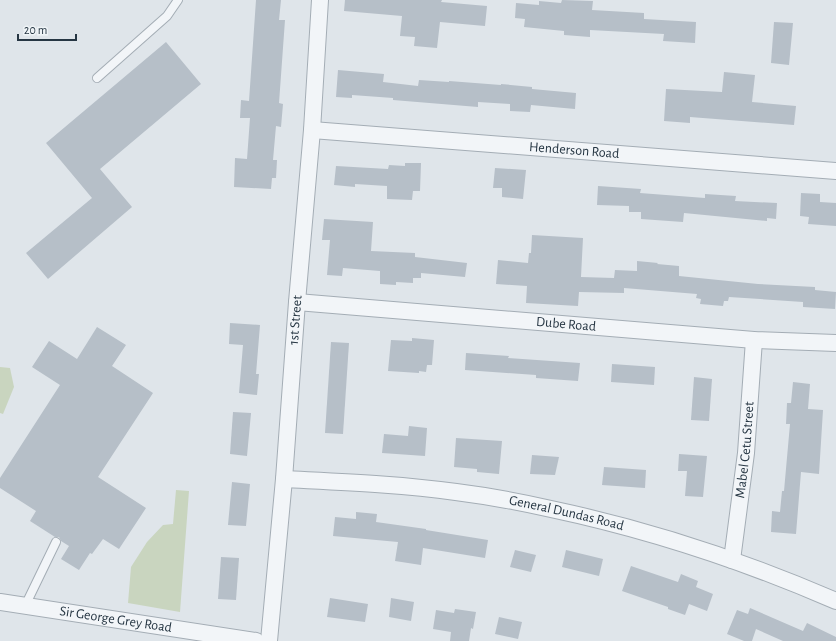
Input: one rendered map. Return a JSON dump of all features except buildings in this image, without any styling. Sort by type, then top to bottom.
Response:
[{"type":"street","name":"1st Street","points":[[269,641],[284,479],[312,130],[320,0]]},
{"type":"street","name":"Henderson Road","points":[[312,130],[836,171]]},
{"type":"street","name":"Dube Road","points":[[297,302],[754,340],[836,343]]},
{"type":"street","name":"Mabel Cetu Street","points":[[732,560],[746,453],[754,340]]},
{"type":"street","name":"General Dundas Road","points":[[284,479],[391,484],[457,492],[513,501],[614,523],[667,538],[732,560],[836,601]]},
{"type":"street","name":"Sir George Grey Road","points":[[0,602],[256,641]]},
{"type":"lane","points":[[97,78],[167,16],[178,0]]},
{"type":"lane","points":[[25,606],[56,542]]},
{"type":"green space","points":[[0,367],[10,368],[14,387],[3,414],[0,413]]},
{"type":"green space","points":[[176,490],[189,491],[180,612],[128,603],[131,567],[147,542],[163,525],[173,524]]}]
